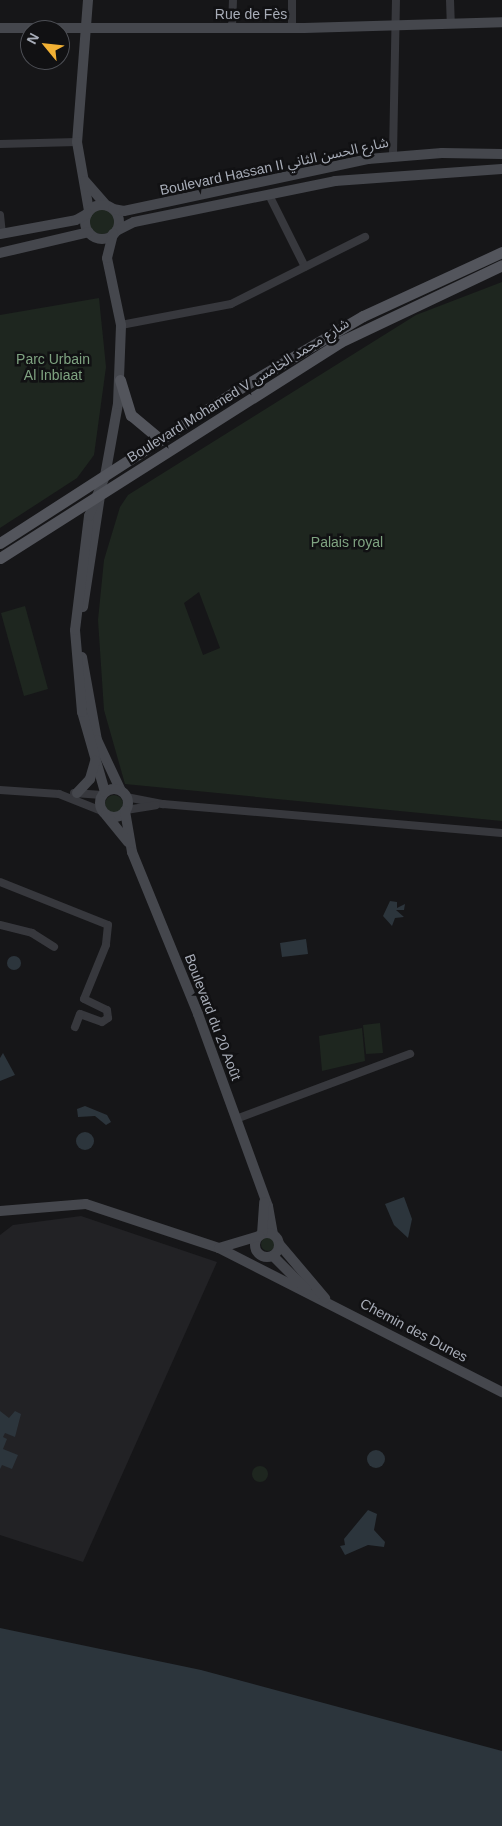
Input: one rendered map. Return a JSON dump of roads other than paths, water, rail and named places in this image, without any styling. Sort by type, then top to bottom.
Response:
[{"type":"main road","name":"Boulevard Mohamed V شارع محمد الخامس","points":[[0,543],[161,440],[341,329],[444,275],[502,252]]},
{"type":"main road","name":"Boulevard Mohamed V شارع محمد الخامس","points":[[0,558],[340,342],[449,287],[502,265]]},
{"type":"main road","points":[[444,275],[449,287]]},
{"type":"main road","points":[[120,380],[131,415],[161,440]]},
{"type":"street","points":[[88,0],[77,142],[84,180],[90,234],[108,265],[121,325],[120,380],[108,474],[89,516],[83,550],[75,630],[79,692],[104,794],[104,813]]},
{"type":"street","points":[[232,0],[232,28]]},
{"type":"street","points":[[292,0],[292,28]]},
{"type":"street","points":[[393,156],[396,0]]},
{"type":"street","points":[[450,0],[451,23]]},
{"type":"street","name":"Rue de Fès","points":[[0,28],[85,25],[292,28],[502,22]]},
{"type":"street","points":[[0,144],[77,142]]},
{"type":"street","name":"Boulevard Hassan II شارع الحسن الثاني","points":[[110,207],[124,211],[393,156],[502,154]]},
{"type":"street","name":"Boulevard Hassan II شارع الحسن الثاني","points":[[114,233],[134,222],[270,197],[345,180],[502,169]]},
{"type":"street","points":[[84,180],[110,207],[119,221],[114,233],[108,265]]},
{"type":"street","points":[[270,197],[305,267]]},
{"type":"street","points":[[0,215],[1,233],[76,220],[88,213],[110,207]]},
{"type":"street","points":[[0,254],[90,234],[105,238],[114,233]]},
{"type":"street","points":[[121,325],[231,304],[364,237]]},
{"type":"street","points":[[100,494],[84,594],[82,655],[97,740],[123,794]]},
{"type":"street","points":[[77,793],[90,779],[95,760]]},
{"type":"street","points":[[0,790],[59,794],[123,794],[163,804],[502,833]]},
{"type":"street","points":[[59,794],[116,817],[125,810],[163,804]]},
{"type":"street","name":"Boulevard du 20 Août","points":[[123,794],[130,847],[236,1119],[264,1198],[273,1234]]},
{"type":"street","name":"Boulevard du 20 Août","points":[[104,813],[130,847]]},
{"type":"street","points":[[0,882],[25,888],[108,925],[106,945],[84,999],[107,1010],[108,1018],[102,1022],[80,1014],[75,1027]]},
{"type":"street","points":[[0,925],[32,934],[54,947]]},
{"type":"street","points":[[236,1119],[410,1054]]},
{"type":"street","name":"Boulevard du 20 Août","points":[[260,1235],[264,1198]]},
{"type":"street","points":[[0,1210],[86,1204],[222,1250],[243,1249],[260,1255],[273,1256],[280,1245]]},
{"type":"street","points":[[222,1250],[260,1235],[273,1234],[280,1245],[328,1300]]},
{"type":"street","points":[[260,1235],[255,1246],[260,1255]]},
{"type":"street","name":"Chemin des Dunes","points":[[222,1250],[259,1271],[328,1300],[502,1392]]},
{"type":"street","name":"Chemin des Dunes","points":[[273,1256],[312,1294]]},
{"type":"park label","name":"Parc Urbain Al Inbiaat","points":[[53,368]]},
{"type":"park label","name":"Palais royal","points":[[347,542]]}]
